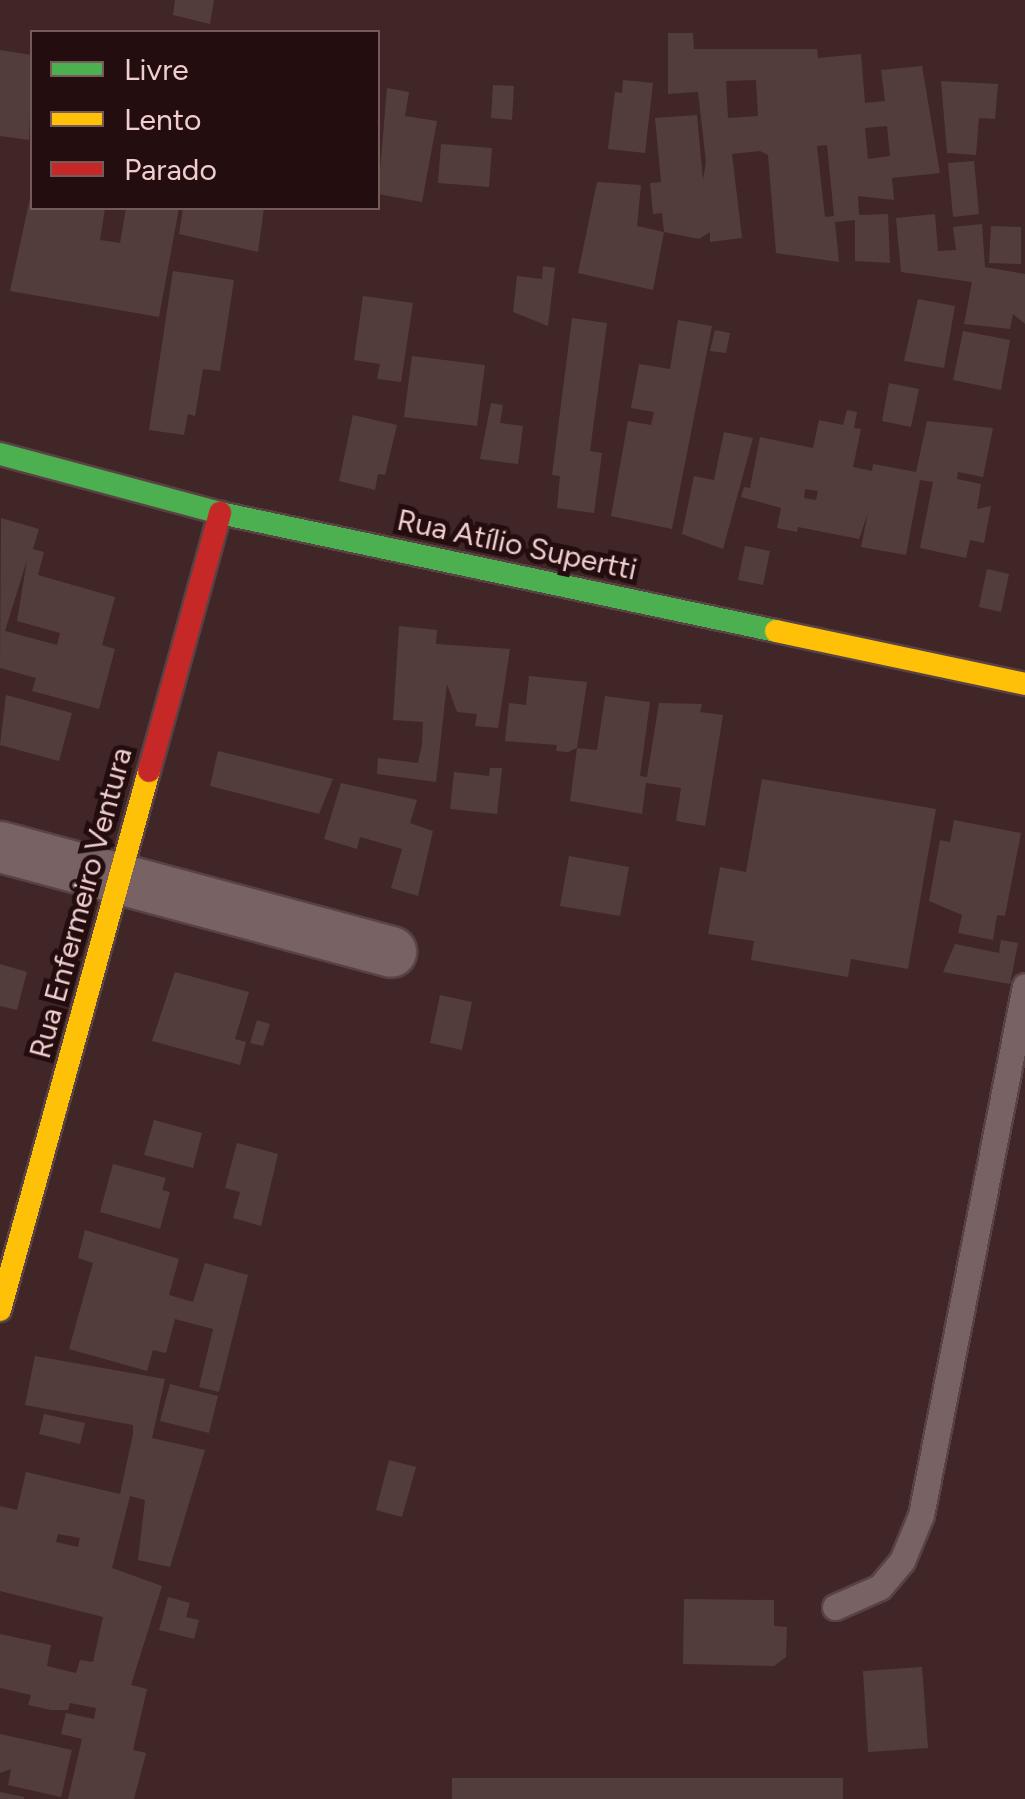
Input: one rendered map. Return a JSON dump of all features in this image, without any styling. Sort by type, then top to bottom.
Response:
[{"type":"street","name":"Rua Atílio Supertti","points":[[0,454],[220,512],[1025,684]]},
{"type":"street","name":"Rua Enfermeiro Ventura","points":[[0,1310],[220,512]]},
{"type":"street","points":[[0,847],[391,952]]},
{"type":"lane","points":[[836,1607],[880,1587],[902,1561],[920,1515],[1025,986]]},
{"type":"building","points":[[175,0],[214,0],[210,24],[173,15]]},
{"type":"building","points":[[668,33],[693,33],[694,49],[817,49],[818,58],[861,54],[865,103],[885,101],[881,70],[922,66],[940,173],[892,178],[894,200],[858,196],[859,215],[888,214],[890,263],[855,261],[855,220],[835,222],[839,262],[776,253],[768,155],[760,151],[732,154],[742,238],[710,242],[710,232],[699,239],[664,232],[662,213],[653,214],[650,183],[661,182],[655,118],[697,115],[703,180],[706,162],[698,92],[668,94]],"holes":[[[756,80],[758,116],[728,118],[726,81]],[[887,126],[890,156],[868,159],[865,128]],[[827,145],[834,216],[825,217],[817,146]]]},
{"type":"building","points":[[0,50],[30,55],[29,140],[0,136]]},
{"type":"building","points":[[623,80],[653,83],[645,153],[608,149],[615,92],[622,93]]},
{"type":"building","points":[[941,81],[998,84],[995,119],[979,118],[976,155],[947,153]]},
{"type":"building","points":[[493,85],[514,86],[512,120],[491,118]]},
{"type":"building","points":[[387,88],[409,92],[405,116],[437,121],[422,202],[380,194]]},
{"type":"building","points":[[441,144],[492,148],[489,187],[438,183]]},
{"type":"building","points":[[974,161],[979,214],[953,217],[948,163]]},
{"type":"building","points":[[597,182],[641,185],[637,226],[664,232],[653,290],[578,273]]},
{"type":"building","points":[[30,198],[30,210],[105,210],[100,240],[120,243],[126,210],[179,210],[159,317],[10,291]]},
{"type":"building","points":[[183,210],[264,210],[258,252],[179,234]]},
{"type":"building","points":[[935,214],[938,251],[956,250],[953,227],[982,224],[985,267],[1025,274],[1025,324],[1013,314],[1010,329],[964,324],[972,282],[901,272],[896,218]]},
{"type":"building","points":[[991,226],[1021,227],[1021,264],[989,263]]},
{"type":"building","points":[[543,266],[555,268],[548,326],[513,312],[517,276],[542,279]]},
{"type":"building","points":[[173,271],[234,280],[220,371],[203,369],[195,416],[188,414],[184,435],[149,430]]},
{"type":"building","points":[[363,296],[413,303],[401,382],[377,379],[380,364],[354,360]]},
{"type":"building","points":[[918,299],[955,306],[944,368],[904,361]]},
{"type":"building","points":[[572,318],[607,323],[590,451],[602,453],[594,513],[557,508],[560,476],[552,475]]},
{"type":"building","points":[[678,320],[712,326],[672,529],[611,516],[628,421],[651,425],[654,412],[631,408],[639,364],[670,369]]},
{"type":"building","points":[[715,330],[730,333],[726,353],[710,351]]},
{"type":"building","points":[[963,331],[1010,340],[1001,390],[953,380]]},
{"type":"building","points":[[412,356],[485,365],[477,426],[404,417]]},
{"type":"building","points":[[889,383],[919,389],[911,427],[882,421]]},
{"type":"building","points":[[491,403],[503,405],[500,423],[523,426],[518,464],[480,459]]},
{"type":"building","points":[[847,410],[857,412],[854,428],[861,429],[853,467],[872,471],[873,464],[916,472],[927,421],[993,428],[983,477],[958,472],[957,479],[981,484],[977,509],[991,506],[984,543],[970,540],[966,558],[920,548],[933,482],[920,480],[906,555],[861,547],[868,513],[859,539],[798,527],[797,532],[777,528],[781,508],[741,497],[744,487],[750,488],[760,437],[813,448],[819,420],[843,425]],"holes":[[[805,489],[818,491],[816,500],[804,498]]]},
{"type":"building","points":[[353,415],[397,425],[385,475],[378,474],[375,490],[339,481]]},
{"type":"building","points":[[724,432],[753,438],[723,549],[682,534],[694,476],[714,480]]},
{"type":"building","points":[[1,518],[39,529],[33,549],[44,552],[38,575],[115,597],[102,645],[115,649],[99,709],[32,691],[36,678],[0,668]],"holes":[[[27,560],[17,621],[60,633],[57,645],[5,631]]]},
{"type":"building","points":[[745,546],[770,551],[763,585],[738,580]]},
{"type":"building","points":[[987,569],[1009,574],[1001,612],[979,607]]},
{"type":"building","points":[[399,626],[437,630],[436,644],[510,649],[498,728],[475,726],[477,714],[457,712],[447,684],[436,782],[377,774],[378,758],[418,763],[422,744],[423,722],[393,720]]},
{"type":"building","points":[[529,676],[587,682],[577,748],[556,751],[557,745],[505,741],[509,703],[526,705]]},
{"type":"building","points":[[6,695],[72,713],[59,761],[0,745]]},
{"type":"building","points":[[605,696],[650,702],[640,776],[647,777],[659,703],[702,704],[700,712],[723,715],[705,826],[676,821],[681,788],[646,783],[642,814],[570,801],[577,748],[597,750]]},
{"type":"building","points":[[218,751],[333,779],[319,814],[210,786]]},
{"type":"building","points":[[490,768],[502,768],[497,814],[450,809],[454,772],[489,776]]},
{"type":"building","points":[[762,779],[936,809],[908,969],[851,959],[848,977],[751,960],[754,941],[708,934],[720,867],[746,872]]},
{"type":"building","points":[[341,783],[417,800],[410,823],[433,831],[418,896],[391,888],[402,849],[360,837],[357,849],[324,839]]},
{"type":"building","points":[[954,820],[1021,833],[1005,916],[997,915],[993,940],[958,933],[962,915],[929,901],[940,840],[950,842]]},
{"type":"building","points":[[569,856],[629,867],[620,916],[560,906]]},
{"type":"building","points":[[1001,940],[1018,943],[1010,984],[943,972],[955,944],[999,953]]},
{"type":"building","points":[[0,964],[27,972],[17,1010],[0,1006]]},
{"type":"building","points":[[175,972],[249,992],[235,1039],[246,1042],[240,1065],[152,1041]]},
{"type":"building","points":[[440,995],[472,1002],[462,1050],[430,1043]]},
{"type":"building","points":[[257,1020],[270,1024],[263,1046],[250,1043]]},
{"type":"building","points":[[154,1120],[202,1133],[193,1168],[144,1155]]},
{"type":"building","points":[[237,1143],[278,1154],[261,1226],[233,1218],[240,1192],[225,1188]]},
{"type":"building","points":[[113,1164],[166,1178],[162,1190],[170,1192],[160,1229],[100,1212]]},
{"type":"building","points":[[85,1230],[179,1259],[169,1295],[193,1302],[205,1263],[248,1275],[219,1392],[199,1387],[213,1329],[175,1319],[166,1353],[153,1350],[147,1371],[69,1349],[93,1263],[78,1258]]},
{"type":"building","points":[[35,1356],[165,1379],[152,1438],[205,1450],[170,1567],[138,1560],[145,1500],[130,1496],[112,1568],[162,1586],[131,1685],[147,1689],[133,1750],[146,1753],[134,1799],[68,1799],[82,1739],[61,1734],[66,1713],[94,1719],[96,1708],[70,1703],[68,1710],[51,1710],[28,1705],[31,1695],[0,1688],[0,1634],[51,1645],[47,1666],[76,1673],[80,1660],[93,1662],[103,1617],[0,1591],[0,1506],[17,1510],[26,1472],[120,1494],[133,1434],[133,1425],[25,1405]],"holes":[[[58,1534],[80,1538],[78,1547],[56,1542]]]},
{"type":"building","points":[[170,1384],[218,1396],[209,1433],[160,1421]]},
{"type":"building","points":[[44,1414],[85,1423],[80,1444],[39,1434]]},
{"type":"building","points":[[389,1460],[416,1467],[402,1517],[376,1510]]},
{"type":"building","points":[[168,1597],[190,1603],[186,1617],[199,1620],[194,1639],[159,1630]]},
{"type":"building","points":[[684,1599],[774,1600],[774,1626],[787,1627],[786,1657],[774,1666],[683,1664]]},
{"type":"building","points":[[922,1667],[928,1748],[868,1752],[863,1671]]},
{"type":"building","points":[[0,1734],[72,1750],[61,1797],[8,1785],[11,1769],[0,1773]]},
{"type":"building","points":[[452,1778],[843,1778],[843,1799],[452,1799]]},
{"type":"building","points":[[0,1792],[24,1797],[24,1799],[0,1799]]},
{"type":"traffic: fast","points":[[0,454],[220,513],[776,631]]},
{"type":"traffic: slow","points":[[776,631],[1025,684]]},
{"type":"traffic: slow","points":[[0,1310],[149,771]]},
{"type":"traffic: jam","points":[[149,771],[220,513]]}]
